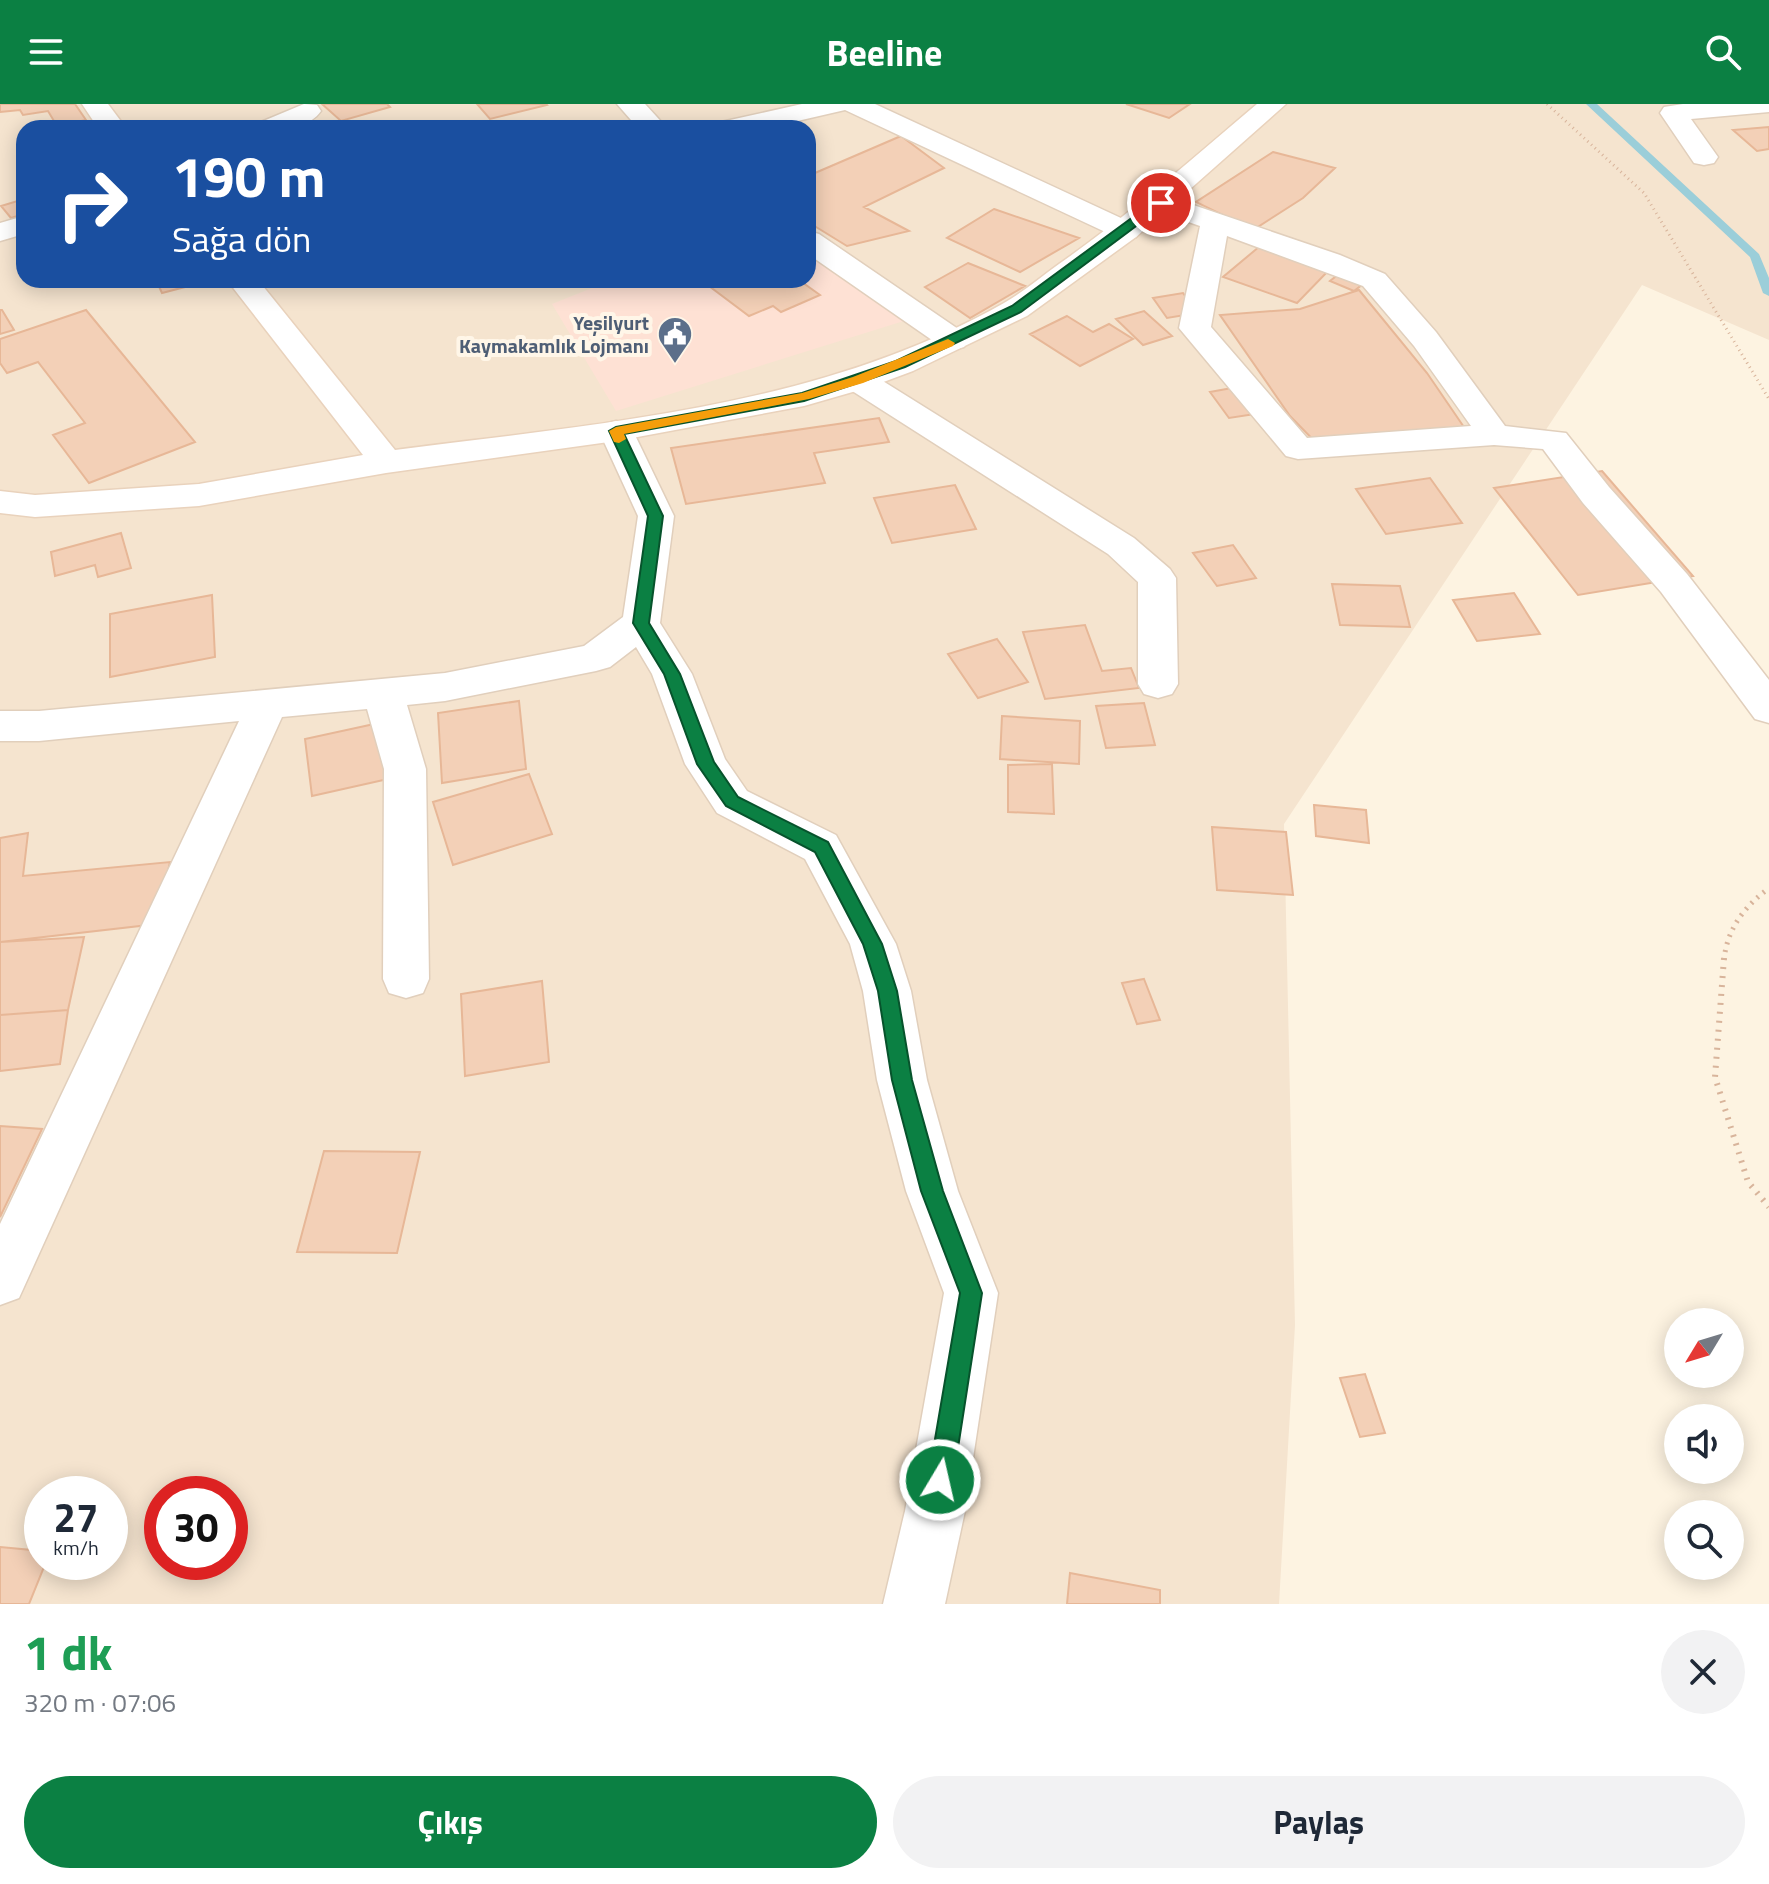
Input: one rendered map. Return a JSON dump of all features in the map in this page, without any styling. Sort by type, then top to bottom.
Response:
[{"type":"street","points":[[630,104],[645,120]]},
{"type":"street","points":[[767,120],[838,104]]},
{"type":"street","points":[[853,104],[1126,231]]},
{"type":"street","points":[[0,502],[35,506],[199,495],[386,462],[616,431],[804,396],[858,380],[953,340],[1016,309],[1126,231],[1273,104]]},
{"type":"street","points":[[1704,157],[1673,113],[1769,104]]},
{"type":"street","points":[[288,120],[308,111]]},
{"type":"street","points":[[1161,203],[1329,261],[1374,280],[1425,339],[1494,435]]},
{"type":"street","points":[[1215,222],[1195,328],[1298,449],[1494,435],[1554,440],[1596,495],[1674,583],[1769,709]]},
{"type":"street","points":[[816,246],[953,340]]},
{"type":"street","points":[[248,288],[386,462]]},
{"type":"street","points":[[858,380],[1121,546],[1157,578],[1158,684]]},
{"type":"street","points":[[616,431],[656,516],[641,623],[672,674],[706,764],[732,802],[821,847],[873,944],[887,991],[902,1080],[932,1191],[971,1293],[935,1511],[914,1604]]},
{"type":"street","points":[[0,726],[39,726],[445,687],[596,657],[641,623]]},
{"type":"street","points":[[383,693],[405,769],[406,979]]},
{"type":"street","points":[[0,1280],[83,1107],[268,703]]},
{"type":"path","points":[[1547,104],[1644,193],[1769,399]]},
{"type":"path","points":[[1769,888],[1757,897],[1726,936],[1715,1077],[1748,1182],[1769,1207]]},
{"type":"shaded area","points":[[0,104],[1769,104],[1769,340],[1642,285],[1284,824],[1295,1325],[1279,1604],[0,1604]]},
{"type":"shaded area","name":"Yeşilyurt Kaymakamlık Lojmanı","points":[[816,257],[907,320],[616,411],[552,304],[592,288],[816,288]]},
{"type":"building","points":[[0,104],[75,104],[86,120],[53,120],[48,111],[23,115],[20,110],[0,112]]},
{"type":"building","points":[[322,104],[387,104],[390,107],[344,120],[340,120]]},
{"type":"building","points":[[477,104],[546,104],[547,105],[490,119]]},
{"type":"building","points":[[1126,104],[1190,104],[1169,118]]},
{"type":"building","points":[[1769,127],[1769,149],[1757,151],[1733,130]]},
{"type":"building","points":[[901,136],[944,168],[864,207],[909,231],[847,246],[816,227],[816,173]]},
{"type":"building","points":[[1273,152],[1335,168],[1303,198],[1253,230],[1196,202]]},
{"type":"building","points":[[16,201],[16,216],[11,218],[1,206]]},
{"type":"building","points":[[994,209],[1079,238],[1020,272],[947,238]]},
{"type":"building","points":[[1260,246],[1331,268],[1297,303],[1223,277]]},
{"type":"building","points":[[968,263],[1025,286],[970,318],[925,287]]},
{"type":"building","points":[[1339,274],[1363,284],[1354,291],[1330,281]]},
{"type":"building","points":[[160,288],[181,288],[162,293]]},
{"type":"building","name":"Yeşilyurt Kaymakamlık Lojmanı","points":[[712,288],[810,288],[820,295],[781,312],[773,306],[749,316]]},
{"type":"building","points":[[1359,290],[1427,373],[1468,433],[1330,457],[1290,416],[1220,315],[1300,309]]},
{"type":"building","points":[[1183,293],[1197,313],[1167,318],[1153,298]]},
{"type":"building","points":[[2,310],[14,330],[0,334]]},
{"type":"building","points":[[86,310],[195,442],[89,483],[53,435],[85,423],[38,362],[7,373],[0,363],[0,339]]},
{"type":"building","points":[[1144,311],[1172,336],[1143,345],[1116,319]]},
{"type":"building","points":[[1067,316],[1093,332],[1109,324],[1133,339],[1080,366],[1030,334]]},
{"type":"building","points":[[1248,385],[1268,412],[1229,418],[1210,392]]},
{"type":"building","points":[[879,418],[889,442],[814,453],[825,483],[686,504],[671,448]]},
{"type":"building","points":[[1602,471],[1693,576],[1578,595],[1494,488]]},
{"type":"building","points":[[1430,478],[1462,523],[1386,534],[1356,489]]},
{"type":"building","points":[[955,485],[976,529],[892,543],[874,498]]},
{"type":"building","points":[[121,533],[131,568],[98,577],[95,565],[55,576],[51,552]]},
{"type":"building","points":[[1233,545],[1256,578],[1217,586],[1193,553]]},
{"type":"building","points":[[1332,584],[1400,586],[1410,627],[1340,625]]},
{"type":"building","points":[[1514,593],[1540,634],[1477,641],[1453,600]]},
{"type":"building","points":[[212,595],[215,657],[110,677],[110,614]]},
{"type":"building","points":[[1085,625],[1102,671],[1131,668],[1139,688],[1045,699],[1023,632]]},
{"type":"building","points":[[997,639],[1028,682],[978,698],[948,654]]},
{"type":"building","points":[[519,701],[526,769],[442,783],[438,713]]},
{"type":"building","points":[[1144,703],[1155,745],[1106,748],[1096,706]]},
{"type":"building","points":[[1002,716],[1080,721],[1079,764],[1000,759]]},
{"type":"building","points":[[388,721],[397,777],[312,796],[305,739]]},
{"type":"building","points":[[1052,764],[1054,814],[1008,812],[1008,765]]},
{"type":"building","points":[[529,774],[552,834],[453,865],[433,802]]},
{"type":"building","points":[[1314,805],[1366,810],[1369,843],[1316,836]]},
{"type":"building","points":[[1212,827],[1286,832],[1293,895],[1217,890]]},
{"type":"building","points":[[28,833],[23,876],[170,862],[157,924],[0,942],[0,838]]},
{"type":"building","points":[[84,937],[68,1010],[0,1015],[0,942]]},
{"type":"building","points":[[1144,979],[1160,1020],[1137,1024],[1122,983]]},
{"type":"building","points":[[542,981],[549,1062],[465,1076],[461,994]]},
{"type":"building","points":[[68,1010],[60,1064],[0,1071],[0,1015]]},
{"type":"building","points":[[0,1126],[42,1129],[0,1217]]},
{"type":"building","points":[[324,1151],[420,1152],[397,1253],[297,1252]]},
{"type":"building","points":[[1365,1374],[1385,1433],[1360,1437],[1340,1378]]},
{"type":"building","points":[[0,1547],[24,1549],[24,1580],[39,1580],[29,1604],[0,1604]]},
{"type":"building","points":[[1070,1573],[1160,1590],[1160,1604],[1067,1604]]},
{"type":"waterway","points":[[1591,104],[1755,256],[1769,293]]},
{"type":"slow traffic","points":[[619,439],[616,431],[804,396],[858,380],[948,343]]},
{"type":"place","name":"Yeşilyurt Kaymakamlık Lojmanı","points":[[675,365]]},
{"type":"route","points":[[940,1480],[971,1293],[932,1191],[902,1080],[887,991],[873,944],[821,847],[732,802],[706,764],[672,674],[641,623],[656,516],[616,431],[804,396],[901,364],[1016,309],[1058,282],[1161,203]]}]
